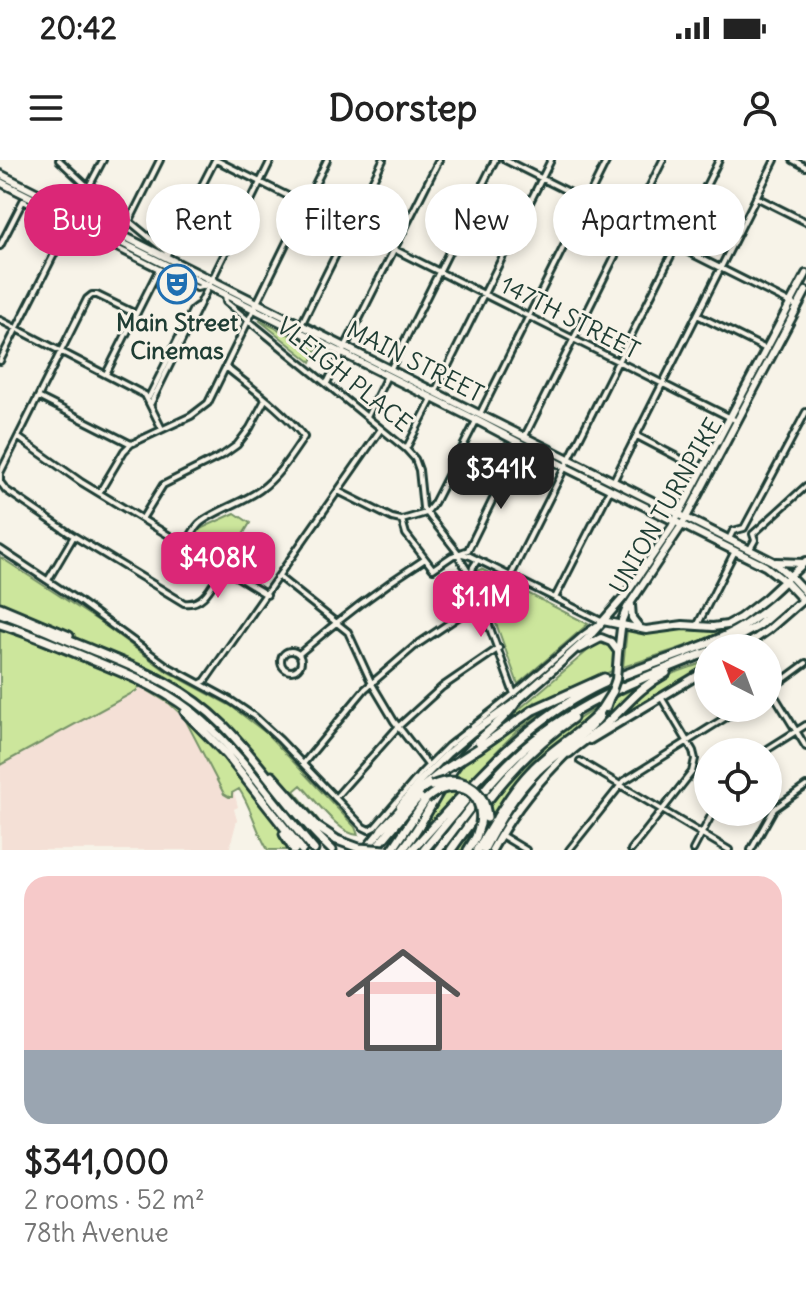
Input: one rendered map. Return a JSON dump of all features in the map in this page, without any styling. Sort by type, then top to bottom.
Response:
[{"type":"highway","points":[[412,850],[487,768],[544,719],[610,680],[714,641],[740,628],[806,574]]},
{"type":"highway","points":[[743,634],[758,626],[806,584]]},
{"type":"highway","points":[[0,607],[93,646],[164,680],[190,697],[215,717],[316,826],[337,840],[359,848],[389,850],[426,799],[444,787],[463,789],[478,802],[484,821],[468,850]]},
{"type":"highway","points":[[0,613],[118,659]]},
{"type":"highway","points":[[0,624],[121,671],[169,696],[225,743],[314,850]]},
{"type":"highway","points":[[438,850],[497,776],[537,737],[593,700],[694,658]]},
{"type":"highway","points":[[569,753],[605,725],[642,687],[694,658]]},
{"type":"highway","points":[[382,829],[420,789],[444,770],[539,707],[606,677],[641,667]]},
{"type":"highway","points":[[451,850],[501,782],[543,740],[592,705],[659,671]]},
{"type":"highway","points":[[476,850],[524,778],[586,726],[602,710],[613,691]]},
{"type":"highway","points":[[169,696],[221,747],[302,850]]},
{"type":"highway","points":[[402,850],[457,764],[506,716],[515,698]]},
{"type":"highway","points":[[424,850],[510,747]]},
{"type":"highway","points":[[253,758],[330,849]]},
{"type":"highway","points":[[374,850],[415,801],[432,786],[453,781],[468,786],[485,806],[482,836],[476,850]]},
{"type":"highway","points":[[271,811],[294,850]]},
{"type":"main road","name":"MAIN STREET","points":[[0,174],[24,189]]},
{"type":"main road","name":"MAIN STREET","points":[[0,182],[24,198]]},
{"type":"main road","name":"MAIN STREET","points":[[130,238],[164,260]]},
{"type":"main road","name":"MAIN STREET","points":[[130,244],[478,417],[525,436],[789,580]]},
{"type":"main road","name":"UNION TURNPIKE","points":[[613,691],[624,614],[680,520],[794,305],[806,274]]},
{"type":"main road","name":"MAIN STREET","points":[[210,282],[225,294],[301,325],[344,350]]},
{"type":"main road","name":"UNION TURNPIKE","points":[[365,850],[410,793],[442,759],[567,657],[616,607],[680,520],[702,470],[733,419],[766,349],[806,291]]},
{"type":"main road","name":"MAIN STREET","points":[[478,417],[565,467],[612,485]]},
{"type":"main road","name":"MAIN STREET","points":[[680,520],[729,539],[772,561],[804,598]]},
{"type":"main road","points":[[772,561],[805,562]]},
{"type":"main road","points":[[603,621],[655,630],[732,623],[789,580],[805,562]]},
{"type":"main road","points":[[772,593],[774,571]]},
{"type":"main road","points":[[763,634],[804,598]]},
{"type":"main road","points":[[631,602],[632,618],[642,629]]},
{"type":"main road","points":[[616,607],[624,614]]},
{"type":"main road","points":[[567,657],[601,638],[611,642],[618,653]]},
{"type":"main road","points":[[560,759],[694,677]]},
{"type":"main road","points":[[513,800],[595,724],[602,710]]},
{"type":"main road","points":[[484,850],[513,800],[537,771],[595,724]]},
{"type":"main road","points":[[492,850],[520,804],[551,767]]},
{"type":"street","points":[[59,160],[85,184]]},
{"type":"street","points":[[91,184],[103,160]]},
{"type":"street","points":[[130,218],[160,160]]},
{"type":"street","points":[[106,374],[215,160]]},
{"type":"street","name":"147TH STREET","points":[[215,160],[276,190]]},
{"type":"street","points":[[150,401],[198,312],[199,304],[271,160]]},
{"type":"street","points":[[315,184],[327,160]]},
{"type":"street","points":[[371,184],[383,160]]},
{"type":"street","points":[[409,220],[439,160]]},
{"type":"street","points":[[367,417],[495,160]]},
{"type":"street","points":[[505,160],[553,184]]},
{"type":"street","points":[[406,449],[551,160]]},
{"type":"street","points":[[595,184],[607,160]]},
{"type":"street","points":[[651,184],[663,160]]},
{"type":"street","points":[[707,184],[719,160]]},
{"type":"street","points":[[555,598],[775,160]]},
{"type":"street","points":[[793,160],[806,167]]},
{"type":"street","points":[[756,197],[806,222]]},
{"type":"street","points":[[0,246],[24,198]]},
{"type":"street","points":[[130,221],[164,260]]},
{"type":"street","points":[[0,361],[53,256]]},
{"type":"street","points":[[99,493],[131,444],[202,409],[208,403],[280,256]]},
{"type":"street","points":[[301,325],[336,256]]},
{"type":"street","points":[[327,384],[391,256]]},
{"type":"street","name":"147TH STREET","points":[[406,256],[733,419]]},
{"type":"street","points":[[338,491],[392,518],[402,520],[426,513],[434,503],[559,256]]},
{"type":"street","points":[[525,436],[614,256]]},
{"type":"street","points":[[510,577],[671,256]]},
{"type":"street","points":[[696,256],[794,305]]},
{"type":"street","name":"MAIN STREET","points":[[164,260],[197,288],[210,282]]},
{"type":"street","name":"VLEIGH PLACE","points":[[225,294],[226,302],[415,459],[423,508],[459,554],[471,576],[515,698]]},
{"type":"street","points":[[136,314],[97,295],[87,299],[0,473],[0,482],[6,490],[74,536],[184,603],[200,601],[223,568]]},
{"type":"street","points":[[697,315],[766,349]]},
{"type":"street","points":[[0,320],[106,374],[150,401],[162,429]]},
{"type":"street","points":[[185,545],[202,521],[245,501],[262,489],[281,470],[304,437],[226,367]]},
{"type":"street","points":[[38,397],[131,444]]},
{"type":"street","points":[[142,519],[163,485],[237,445],[265,399]]},
{"type":"street","points":[[744,528],[806,412]]},
{"type":"street","points":[[801,422],[806,426]]},
{"type":"street","points":[[201,683],[267,595],[381,429]]},
{"type":"street","points":[[637,436],[702,470]]},
{"type":"street","points":[[18,438],[99,493],[267,595]]},
{"type":"street","points":[[402,520],[406,534],[433,569],[468,550],[520,443]]},
{"type":"street","points":[[753,534],[806,486]]},
{"type":"street","points":[[729,539],[733,531],[749,530],[755,540],[750,549]]},
{"type":"street","points":[[48,580],[74,536]]},
{"type":"street","points":[[0,549],[169,667],[255,717],[335,798],[398,727],[442,687],[499,648]]},
{"type":"street","points":[[697,626],[735,551]]},
{"type":"street","points":[[459,554],[467,555],[603,621]]},
{"type":"street","points":[[299,654],[380,587],[425,559]]},
{"type":"street","points":[[471,576],[477,561]]},
{"type":"street","points":[[279,577],[348,632],[372,684],[398,727],[428,765]]},
{"type":"street","points":[[303,764],[365,689],[415,646],[482,601]]},
{"type":"street","name":"UNION TURNPIKE","points":[[335,798],[363,827],[372,829],[428,765],[467,729],[515,698],[583,635],[603,621]]},
{"type":"street","points":[[291,650],[299,654],[302,661],[299,668],[293,671],[284,668],[281,661],[284,654],[291,650]]},
{"type":"street","points":[[782,680],[806,663]]},
{"type":"street","points":[[631,850],[692,772],[695,759],[661,697]]},
{"type":"street","points":[[782,710],[806,747]]},
{"type":"street","points":[[569,850],[624,781],[718,722]]},
{"type":"street","points":[[782,740],[806,725]]},
{"type":"street","points":[[580,761],[729,850]]},
{"type":"street","points":[[751,850],[774,809],[806,786]]},
{"type":"street","points":[[693,850],[705,826]]},
{"type":"street","points":[[501,835],[526,850]]},
{"type":"shaded area","points":[[140,686],[170,704],[184,717],[226,796],[234,792],[237,820],[229,850],[1,850],[0,762],[136,692]]},
{"type":"green space","points":[[259,320],[317,348],[311,362]]},
{"type":"green space","points":[[235,513],[250,523],[226,563],[192,543],[200,529]]},
{"type":"green space","points":[[0,557],[100,622],[166,671],[231,706],[266,733],[355,827],[358,835],[335,822],[301,785],[294,791],[326,829],[297,850],[268,850],[239,789],[232,793],[232,797],[224,794],[184,717],[170,704],[140,686],[0,765]]},
{"type":"green space","points":[[481,569],[588,624],[518,684],[477,571]]},
{"type":"green space","points":[[736,625],[717,634],[694,634],[694,643],[623,667],[627,630],[650,632]]},
{"type":"green space","points":[[599,641],[613,648],[614,670],[537,705],[535,702],[521,715],[523,719],[552,705],[517,731],[406,850],[456,769],[475,747]]},
{"type":"green space","points":[[694,666],[694,674],[610,724],[642,691],[663,677]]},
{"type":"green space","points":[[637,687],[601,724],[612,705],[596,714],[490,821],[489,817],[475,830],[465,850],[455,850],[490,799],[521,764],[576,721]]},
{"type":"place","name":"Main Street Cinemas","points":[[177,284]]}]
